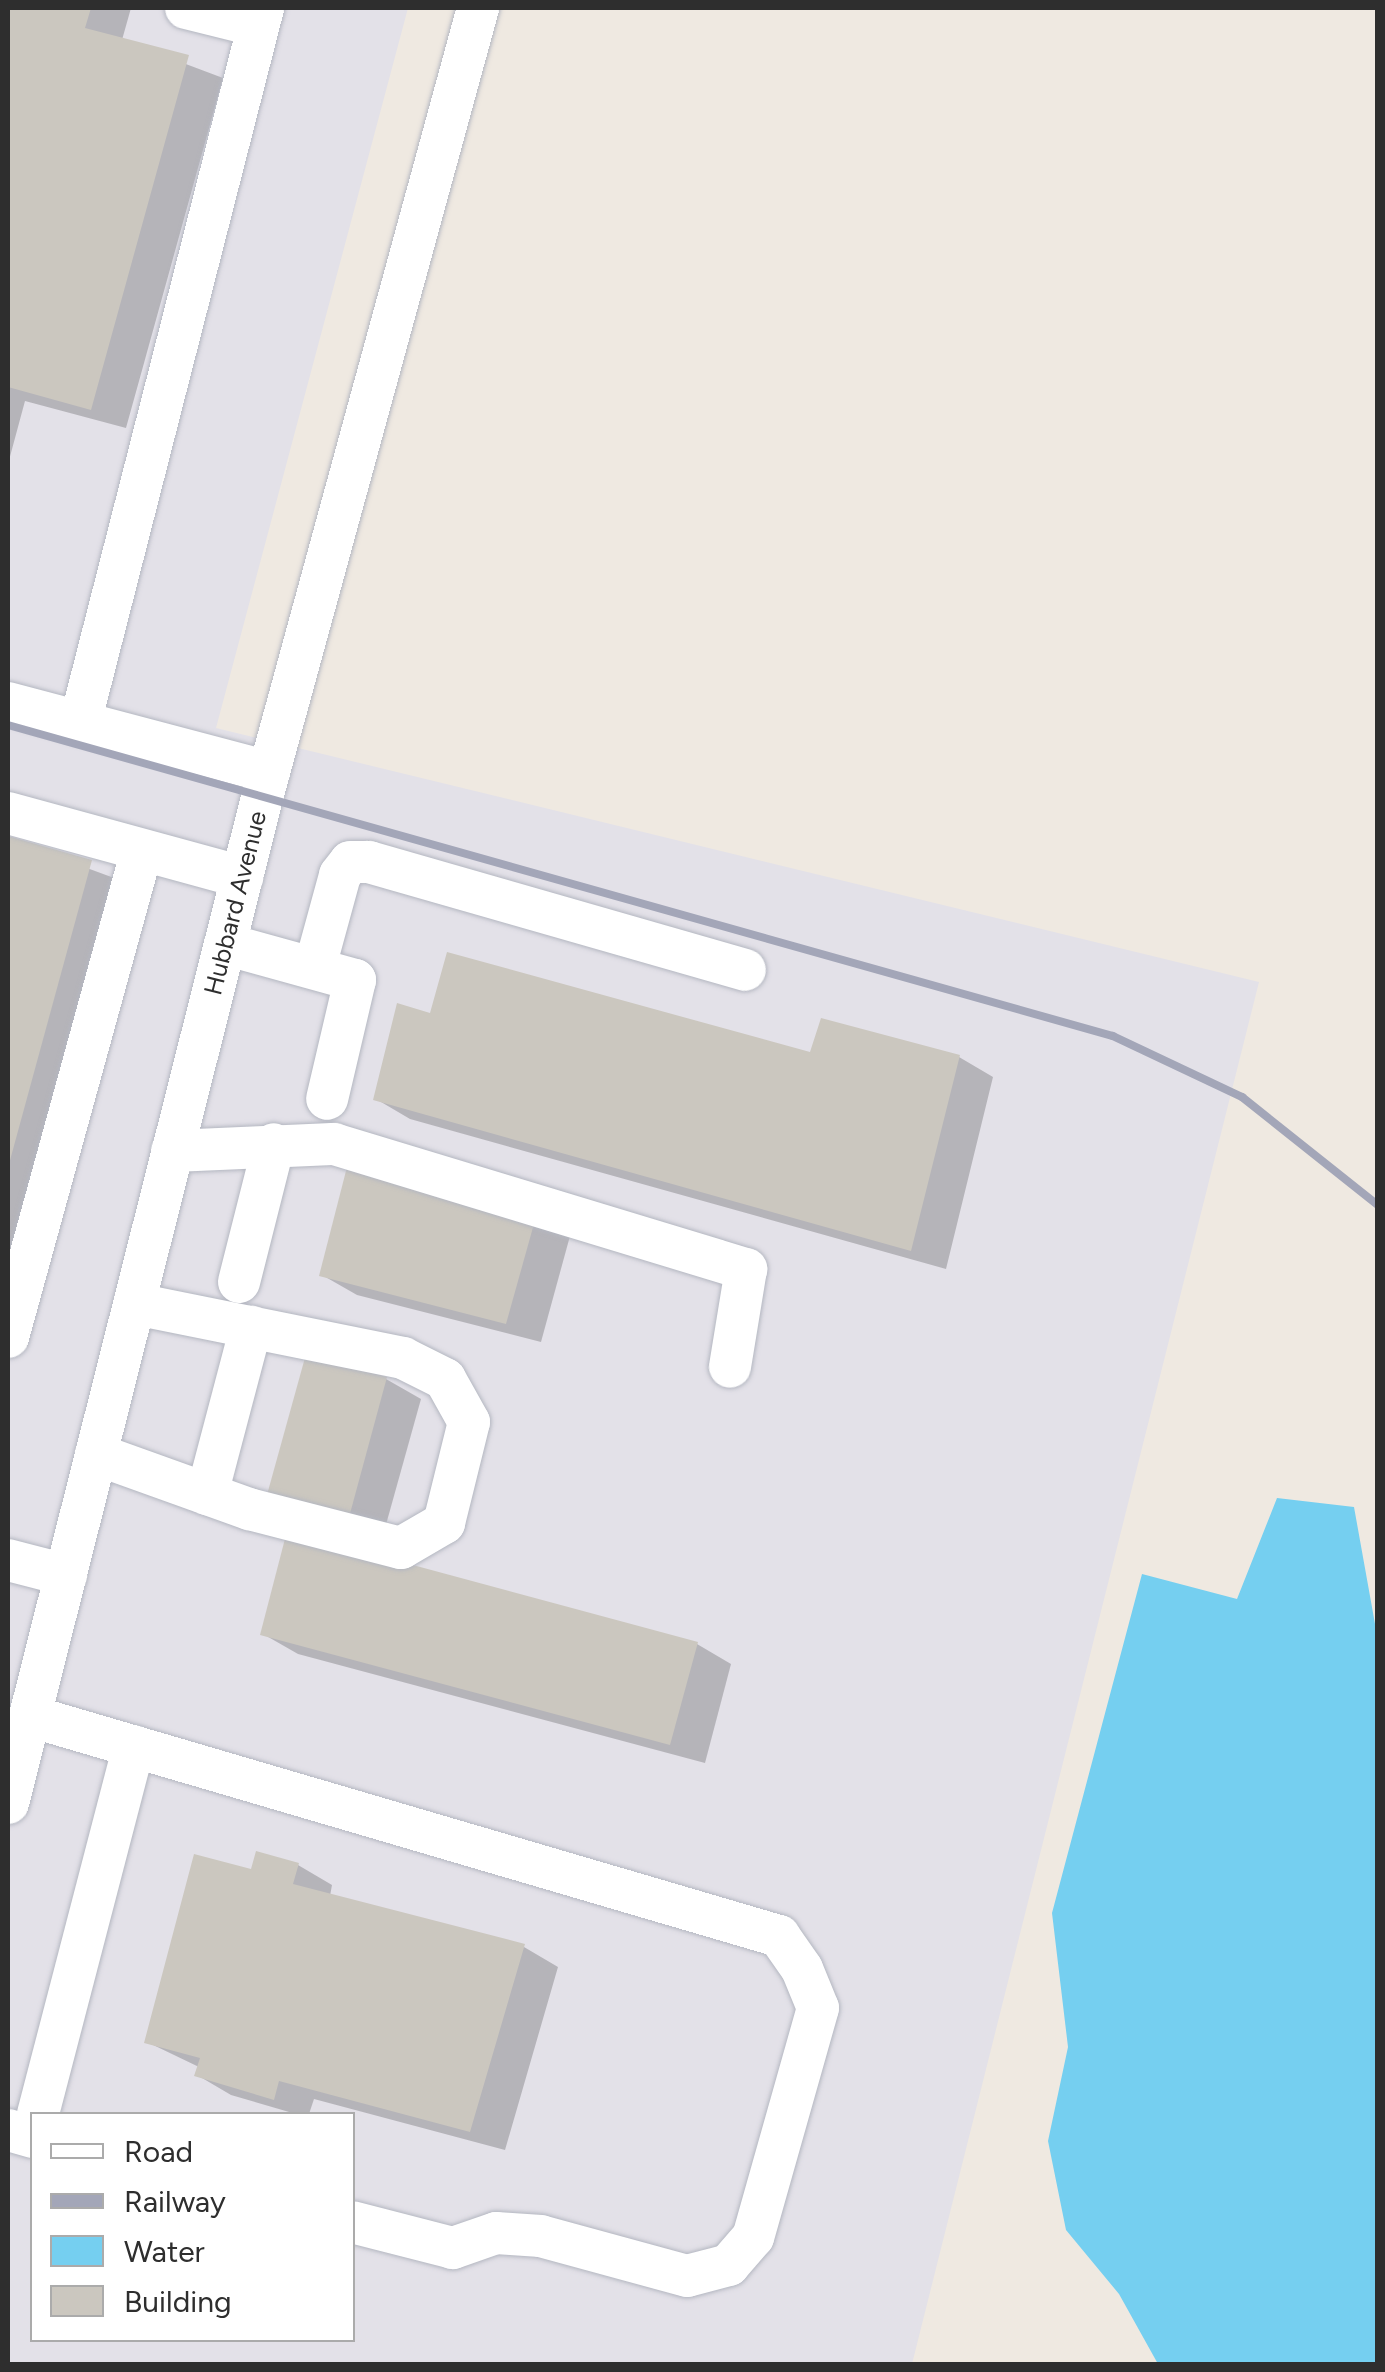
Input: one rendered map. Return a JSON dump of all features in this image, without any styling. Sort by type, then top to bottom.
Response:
[{"type":"street","points":[[80,722],[260,17],[186,8]]},
{"type":"street","name":"Hubbard Avenue","points":[[8,1803],[269,772],[478,8]]},
{"type":"street","points":[[8,703],[269,772]]},
{"type":"street","points":[[8,813],[242,877]]},
{"type":"street","points":[[8,1337],[142,850]]},
{"type":"street","points":[[316,963],[340,875],[350,862],[369,862],[744,970]]},
{"type":"street","points":[[225,944],[316,963],[355,980],[358,996],[327,1099]]},
{"type":"street","points":[[240,1282],[274,1144]]},
{"type":"street","points":[[172,1151],[334,1144],[746,1270],[730,1367]]},
{"type":"street","points":[[96,1454],[207,1494],[401,1548],[444,1524],[469,1422],[452,1386],[402,1358],[134,1304]]},
{"type":"street","points":[[207,1494],[251,1327]]},
{"type":"street","points":[[8,1560],[66,1576]]},
{"type":"street","points":[[30,1716],[779,1936],[802,1969],[818,2008],[752,2237],[729,2266],[687,2276],[541,2236],[496,2233],[453,2248],[355,2223]]},
{"type":"street","points":[[39,2112],[134,1746]]},
{"type":"shaded area","points":[[8,8],[408,8],[216,728],[1259,982],[912,2364],[8,2364]]},
{"type":"water","points":[[1277,1498],[1354,1507],[1377,1635],[1377,2364],[1158,2364],[1119,2294],[1066,2230],[1048,2141],[1068,2047],[1052,1913],[1142,1574],[1237,1599]]},
{"type":"building","points":[[8,8],[91,8],[85,28],[189,55],[91,410],[8,387]]},
{"type":"building","points":[[8,836],[92,860],[9,1164],[8,1164]]},
{"type":"building","points":[[447,952],[810,1052],[821,1018],[960,1055],[911,1251],[373,1100],[397,1003],[430,1013]]},
{"type":"building","points":[[347,1167],[537,1213],[506,1324],[319,1276]]},
{"type":"building","points":[[306,1354],[387,1377],[348,1521],[265,1502]]},
{"type":"building","points":[[287,1531],[698,1642],[670,1745],[260,1635]]},
{"type":"building","points":[[256,1851],[299,1863],[293,1884],[525,1944],[470,2132],[279,2081],[274,2100],[194,2076],[200,2058],[144,2043],[194,1854],[251,1869]]},
{"type":"railway","points":[[8,725],[1113,1036],[1242,1097],[1378,1205]]}]
